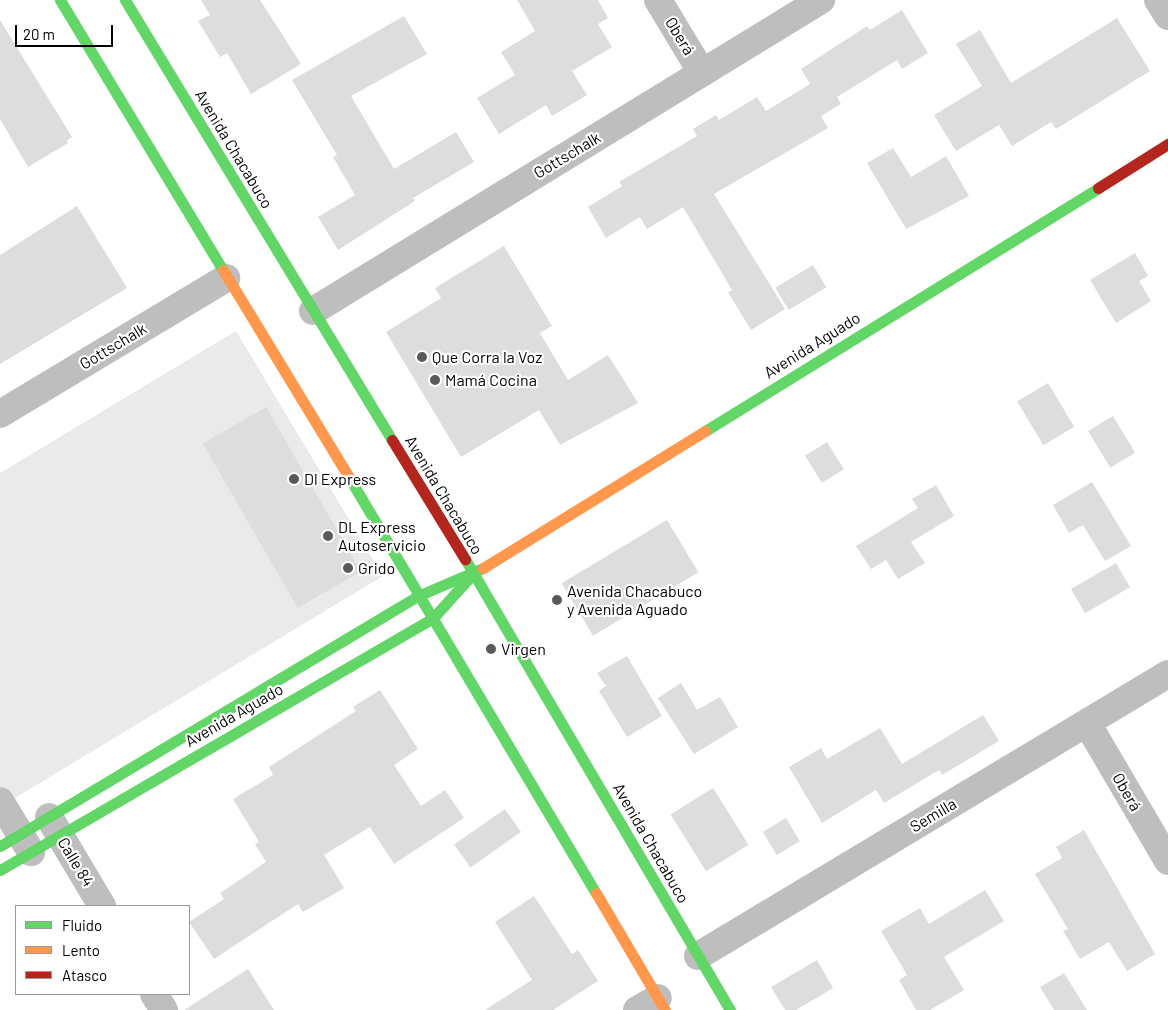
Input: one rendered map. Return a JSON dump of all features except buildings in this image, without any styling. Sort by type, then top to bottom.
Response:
[{"type":"main road","points":[[60,0],[226,278],[420,595],[653,1006]]},
{"type":"main road","name":"Avenida Chacabuco","points":[[125,0],[474,574],[730,1010]]},
{"type":"main road","name":"Avenida Aguado","points":[[17,844],[54,826],[420,595],[474,574],[1168,144]]},
{"type":"main road","name":"Avenida Aguado","points":[[0,870],[17,844],[54,826],[432,619],[474,574]]},
{"type":"street","name":"Oberá","points":[[658,0],[702,73]]},
{"type":"street","name":"Gottschalk","points":[[313,310],[820,0]]},
{"type":"street","points":[[1158,0],[1168,16]]},
{"type":"street","name":"Gottschalk","points":[[0,414],[226,278]]},
{"type":"street","name":"Semilla","points":[[698,956],[1168,674]]},
{"type":"street","name":"Oberá","points":[[1087,723],[1168,862]]},
{"type":"street","points":[[0,801],[17,844]]},
{"type":"street","name":"Calle 84","points":[[54,826],[101,905]]},
{"type":"street","points":[[155,995],[164,1010]]},
{"type":"shaded area","points":[[236,331],[383,576],[0,807],[0,473]]},
{"type":"traffic: fast","points":[[60,0],[223,270]]},
{"type":"traffic: fast","points":[[125,0],[392,440]]},
{"type":"traffic: fast","points":[[705,431],[1098,188]]},
{"type":"traffic: fast","points":[[350,479],[596,893]]},
{"type":"traffic: fast","points":[[465,559],[730,1010]]},
{"type":"traffic: fast","points":[[0,846],[420,595],[483,568]]},
{"type":"traffic: fast","points":[[0,870],[432,619],[469,578]]},
{"type":"traffic: slow","points":[[223,270],[350,479]]},
{"type":"traffic: slow","points":[[483,568],[705,431]]},
{"type":"traffic: slow","points":[[596,893],[665,1010]]},
{"type":"traffic: jam","points":[[1098,188],[1168,144]]},
{"type":"traffic: jam","points":[[392,440],[465,559]]},
{"type":"place","name":"Que Corra la Voz","points":[[422,357]]},
{"type":"place","name":"Mamá Cocina","points":[[435,380]]},
{"type":"place","name":"Dl Express","points":[[294,479]]},
{"type":"place","name":"DL Express Autoservicio","points":[[328,536]]},
{"type":"place","name":"Grido","points":[[348,568]]},
{"type":"place","name":"Avenida Chacabuco y Avenida Aguado","points":[[557,600]]},
{"type":"place","name":"Virgen","points":[[491,649]]}]
